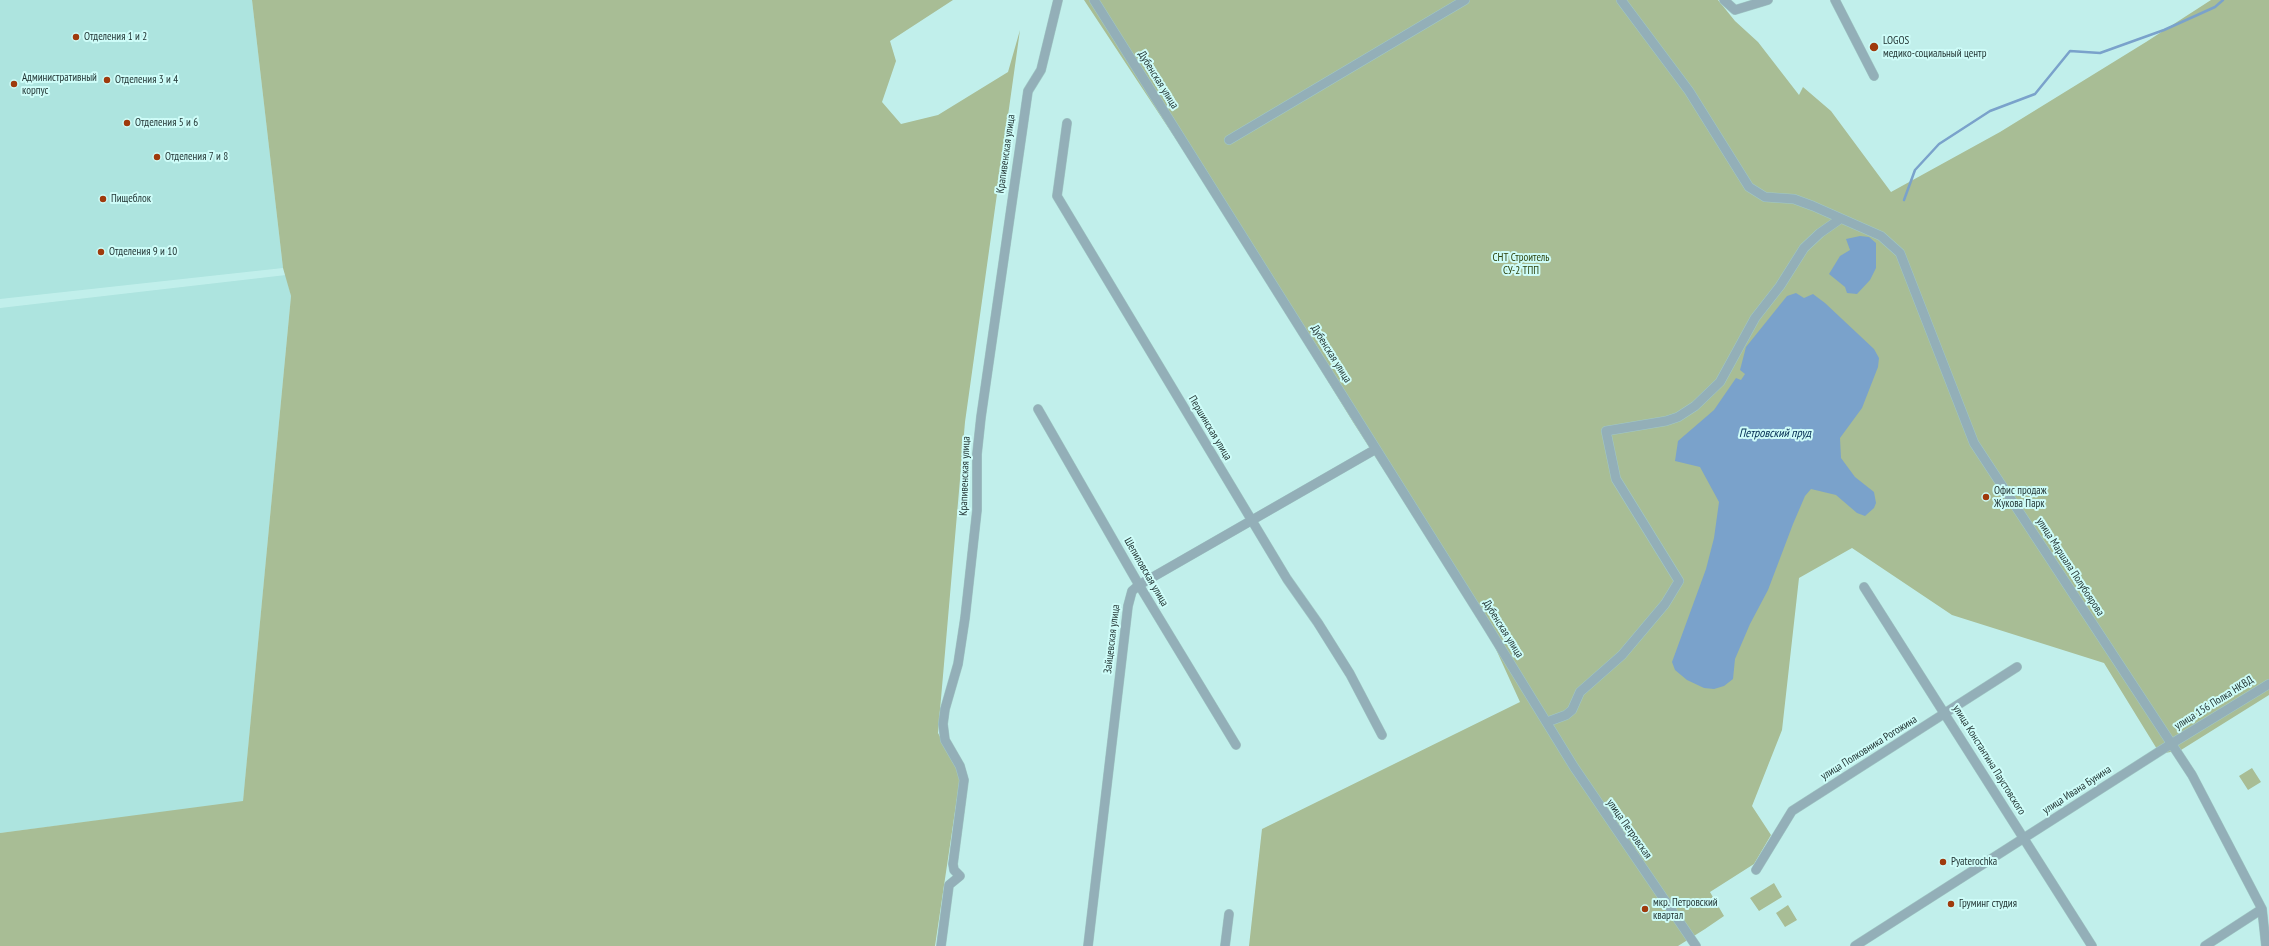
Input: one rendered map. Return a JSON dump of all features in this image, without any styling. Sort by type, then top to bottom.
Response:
[{"type":"street","name":"Крапивенская улица","points":[[941,946],[949,885],[960,876],[954,870],[953,864],[964,780],[960,766],[945,740],[943,724],[945,709],[958,664],[965,618],[976,510],[977,454],[981,417],[1027,97],[1028,91],[1041,70],[1058,0]]},
{"type":"street","name":"Дубенская улица","points":[[1094,0],[1547,722]]},
{"type":"street","points":[[1229,140],[1465,0]]},
{"type":"street","name":"улица Маршала Полубоярова","points":[[1621,0],[1689,91],[1749,187],[1765,197],[1798,200],[1882,236],[1900,253],[1974,443],[2192,775],[2262,909],[2266,946]]},
{"type":"street","points":[[1724,0],[1735,10],[1768,0]]},
{"type":"street","points":[[1836,0],[1874,76]]},
{"type":"street","name":"Першинская улица","points":[[1068,123],[1057,196],[1286,579],[1350,674],[1382,734]]},
{"type":"street","points":[[1547,722],[1572,710],[1580,692],[1622,655],[1665,604],[1679,581],[1616,479],[1606,431],[1666,421],[1678,417],[1695,406],[1720,382],[1755,318],[1780,286],[1804,248],[1840,219]]},
{"type":"street","name":"Шепиловская улица","points":[[1038,409],[1138,585],[1236,745]]},
{"type":"street","points":[[1138,585],[1376,449]]},
{"type":"street","name":"Зайцевская улица","points":[[1088,946],[1128,606],[1132,591],[1138,585]]},
{"type":"street","name":"улица Константина Паустовского","points":[[1864,587],[2092,946]]},
{"type":"street","name":"улица Полковника Рогожина","points":[[1756,870],[1792,811],[2017,668]]},
{"type":"street","name":"улица 156 Полка НКВД","points":[[2171,744],[2269,684]]},
{"type":"street","name":"улица Петровская","points":[[1547,722],[1603,812],[1696,946]]},
{"type":"street","name":"улица Ивана Бунина","points":[[1855,946],[2171,744]]},
{"type":"street","points":[[2205,946],[2262,909]]},
{"type":"street","points":[[1225,946],[1229,914]]},
{"type":"shaded area","points":[[0,0],[252,0],[283,268],[0,299]]},
{"type":"shaded area","points":[[286,275],[291,296],[243,802],[0,833],[0,308]]},
{"type":"green space","points":[[252,0],[953,0],[890,41],[896,61],[882,102],[901,124],[938,115],[1008,72],[1020,30],[965,422],[938,733],[958,769],[960,778],[935,946],[0,946],[0,833],[243,801],[291,296],[283,268]]},
{"type":"green space","name":"СНТ Строитель СУ-2 ТПП","points":[[1084,0],[1718,0],[1735,21],[1758,42],[1799,95],[1803,87],[1831,111],[1891,192],[2000,132],[2211,0],[2269,0],[2269,695],[2181,750],[2160,754],[2104,663],[1952,615],[1852,548],[1799,578],[1782,730],[1752,806],[1771,835],[1754,864],[1710,892],[1724,916],[1705,929],[1678,946],[1249,946],[1262,829],[1520,702],[1489,634],[1353,422],[1218,203]]},
{"type":"green space","points":[[2252,768],[2261,782],[2248,790],[2239,776]]},
{"type":"green space","points":[[1774,883],[1782,897],[1759,911],[1750,898]]},
{"type":"green space","points":[[1788,905],[1797,920],[1785,927],[1776,913]]},
{"type":"water","points":[[1860,236],[1869,237],[1876,243],[1876,268],[1870,280],[1857,294],[1847,293],[1845,287],[1829,274],[1840,256],[1850,250],[1846,239]]},
{"type":"water","name":"Петровский пруд","points":[[1796,293],[1804,298],[1813,294],[1825,303],[1874,349],[1879,358],[1878,367],[1862,408],[1840,438],[1841,458],[1855,477],[1874,492],[1876,503],[1874,508],[1865,516],[1857,513],[1836,495],[1811,489],[1805,496],[1768,590],[1750,624],[1735,659],[1733,679],[1724,686],[1714,689],[1704,688],[1687,680],[1675,670],[1672,662],[1706,569],[1714,538],[1719,502],[1700,467],[1675,461],[1678,441],[1714,410],[1736,378],[1741,380],[1745,374],[1740,370],[1746,347],[1787,296]]},
{"type":"waterway","points":[[1904,200],[1915,170],[1939,144],[1990,111],[2035,94],[2070,51],[2100,53],[2164,30],[2215,7],[2223,0]]},
{"type":"place","name":"Отделения 1 и 2","points":[[76,37]]},
{"type":"place","name":"LOGOS медико-социальный центр","points":[[1874,47]]},
{"type":"place","name":"Отделения 3 и 4","points":[[107,80]]},
{"type":"place","name":"Административный корпус","points":[[14,84]]},
{"type":"place","name":"Отделения 5 и 6","points":[[127,123]]},
{"type":"place","name":"Отделения 7 и 8","points":[[157,157]]},
{"type":"place","name":"Пищеблок","points":[[103,199]]},
{"type":"place","name":"Отделения 9 и 10","points":[[101,252]]},
{"type":"place","name":"Офис продаж Жукова Парк","points":[[1986,497]]},
{"type":"place","name":"Pyaterochka","points":[[1943,862]]},
{"type":"place","name":"Груминг студия","points":[[1951,904]]},
{"type":"place","name":"мкр. Петровский квартал","points":[[1645,909]]}]
